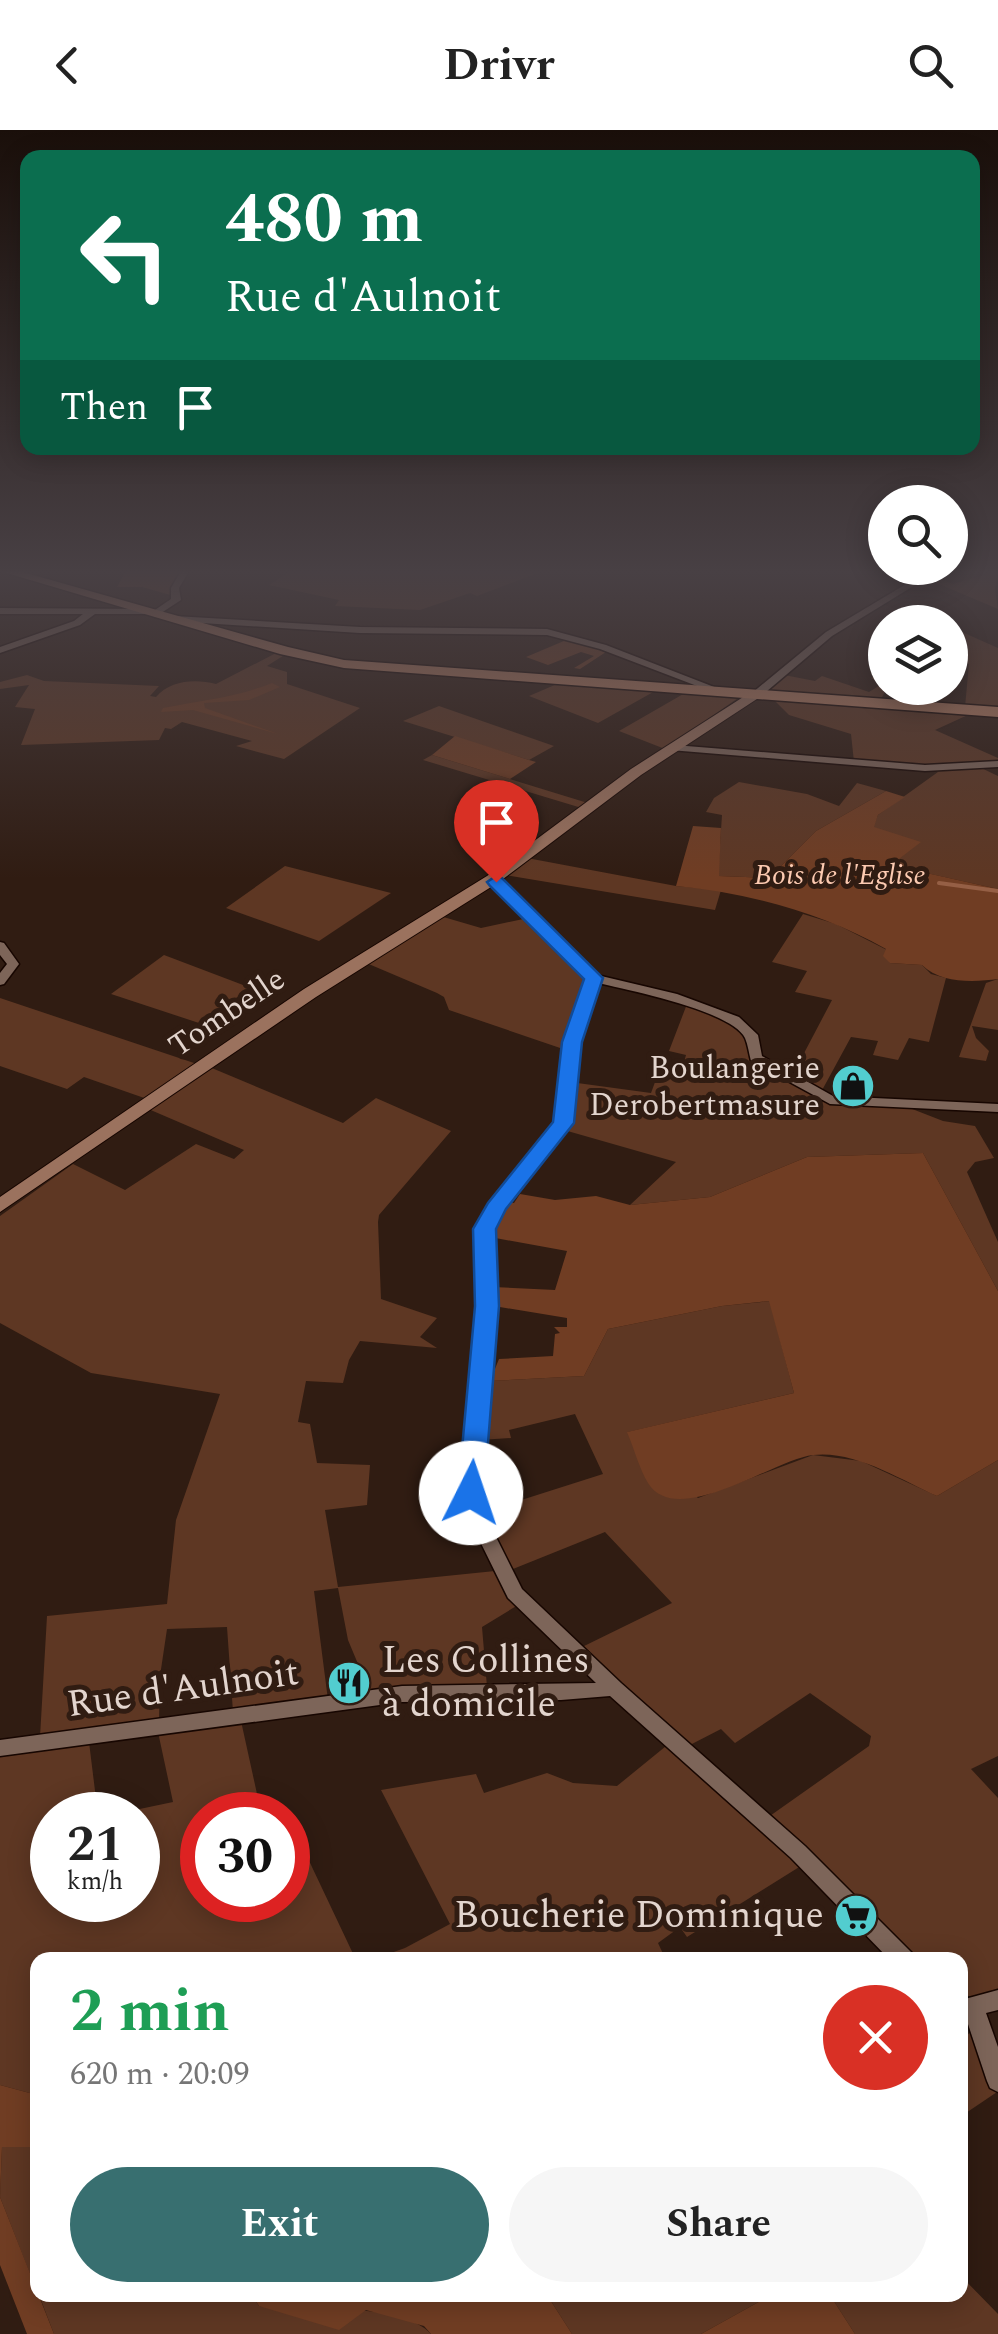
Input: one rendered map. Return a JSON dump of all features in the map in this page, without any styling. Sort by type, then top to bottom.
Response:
[{"type":"main road","points":[[489,674],[998,712]]},
{"type":"street","points":[[675,674],[722,692]]},
{"type":"street","points":[[756,694],[781,674]]},
{"type":"street","name":"Tombelle","points":[[0,1206],[326,983],[493,880],[566,828],[618,784],[756,694]]},
{"type":"street","points":[[674,748],[925,768],[998,764]]},
{"type":"street","points":[[493,880],[594,978],[672,997],[734,1020],[751,1035],[756,1058],[824,1098],[998,1108]]},
{"type":"street","points":[[0,946],[13,964],[0,982]]},
{"type":"street","points":[[594,978],[572,1042],[564,1123],[496,1208],[484,1229],[488,1289],[482,1389],[470,1480],[478,1520],[516,1593],[614,1688],[798,1852],[896,1952]]},
{"type":"street","name":"Rue d'Aulnoit","points":[[0,1748],[402,1694],[614,1688]]},
{"type":"street","points":[[968,2004],[998,2000]]},
{"type":"street","points":[[968,2009],[998,2081]]},
{"type":"shaded area","points":[[236,674],[287,674],[287,684],[360,708],[284,759],[236,746],[252,741],[182,722],[165,728],[159,740],[21,745],[35,709],[15,707],[29,685],[0,689],[0,682],[27,675],[44,681],[159,686],[150,696],[156,697],[184,682],[216,684]]},
{"type":"shaded area","points":[[968,674],[998,674],[998,710],[965,707]]},
{"type":"shaded area","points":[[784,675],[815,681],[822,676],[868,692],[868,700],[767,690]]},
{"type":"shaded area","points":[[557,684],[655,691],[598,723],[529,696]]},
{"type":"shaded area","points":[[685,693],[742,696],[744,699],[738,698],[665,749],[619,731]]},
{"type":"shaded area","points":[[773,699],[970,714],[935,730],[998,758],[998,763],[975,765],[998,776],[998,889],[890,865],[873,827],[878,815],[938,772],[854,762],[851,734],[789,715]]},
{"type":"shaded area","points":[[439,706],[554,746],[529,760],[403,721]]},
{"type":"shaded area","points":[[432,755],[591,804],[585,809],[423,760]]},
{"type":"shaded area","points":[[739,782],[807,794],[839,806],[857,783],[886,791],[816,831],[769,878],[718,876],[722,815],[706,812],[714,798]]},
{"type":"shaded area","points":[[527,858],[676,886],[721,890],[715,910],[505,875]]},
{"type":"shaded area","points":[[285,866],[391,893],[319,941],[226,908]]},
{"type":"shaded area","points":[[803,914],[836,924],[887,950],[890,963],[922,965],[931,974],[946,978],[929,1042],[909,1038],[898,1060],[873,1055],[878,1041],[851,1037],[820,1094],[792,1076],[832,1000],[795,992],[807,971],[772,962]]},
{"type":"shaded area","points":[[440,916],[481,928],[528,918],[586,979],[566,1050],[449,1010],[444,997],[437,993],[364,962]]},
{"type":"shaded area","points":[[164,955],[251,988],[199,1023],[111,994]]},
{"type":"shaded area","points":[[998,979],[998,1030],[972,1026],[976,1038],[989,1051],[986,1061],[959,1057],[986,983]]},
{"type":"shaded area","points":[[0,998],[200,1065],[150,1100],[84,1077],[67,1089],[0,1066]]},
{"type":"shaded area","points":[[687,1004],[732,1022],[748,1041],[754,1061],[823,1102],[902,1105],[943,1121],[975,1126],[994,1158],[975,1162],[967,1172],[998,1242],[998,1291],[923,1153],[807,1157],[710,1197],[630,1205],[676,1162],[564,1130],[570,1082],[651,1093],[658,1074],[681,1073],[686,1055],[669,1051]]},
{"type":"shaded area","points":[[207,1066],[343,1123],[376,1098],[451,1131],[379,1215],[378,1222],[381,1299],[437,1318],[420,1337],[437,1348],[360,1341],[349,1360],[343,1383],[306,1381],[298,1422],[310,1424],[317,1463],[370,1465],[367,1505],[325,1510],[338,1587],[495,1571],[518,1605],[482,1627],[487,1687],[429,1685],[371,1695],[348,1640],[338,1588],[314,1591],[328,1700],[233,1712],[227,1627],[167,1629],[159,1722],[40,1737],[47,1616],[167,1604],[176,1520],[220,1394],[91,1373],[0,1323],[0,1216],[73,1164],[125,1190],[196,1144],[234,1159],[244,1150],[146,1108],[159,1104],[209,1069]]},
{"type":"shaded area","points":[[770,1301],[794,1393],[628,1432],[698,1498],[813,1455],[861,1461],[937,1496],[998,1460],[998,1756],[971,1769],[998,1798],[998,1994],[968,1996],[968,1952],[905,1952],[767,1818],[869,1746],[871,1736],[810,1693],[735,1743],[721,1729],[688,1746],[580,1648],[672,1603],[605,1532],[508,1571],[481,1513],[603,1474],[575,1414],[509,1430],[511,1438],[480,1440],[490,1381],[584,1376],[608,1329],[722,1306]]},
{"type":"shaded area","points":[[241,1721],[257,1792],[180,1792],[180,1922],[310,1922],[310,1863],[352,1952],[30,1952],[30,2093],[0,2085],[0,1754],[89,1742],[95,1792],[30,1792],[30,1922],[160,1922],[160,1805],[173,1802],[158,1732]]},
{"type":"shaded area","points":[[671,1742],[804,1864],[687,1937],[680,1927],[658,1943],[662,1952],[394,1952],[450,1924],[381,1790],[476,1774],[484,1793],[547,1773],[573,1783],[617,1786]]},
{"type":"shaded area","points":[[975,2029],[997,2092],[968,2112],[968,2034]]},
{"type":"shaded area","points":[[2,2146],[30,2147],[30,2274],[0,2197]]},
{"type":"shaded area","points":[[968,2283],[998,2314],[998,2334],[855,2334],[834,2302],[968,2302]]},
{"type":"shaded area","points":[[42,2302],[256,2302],[259,2306],[350,2309],[398,2317],[431,2334],[54,2334]]},
{"type":"shaded area","points":[[551,2302],[758,2302],[701,2334],[572,2334]]},
{"type":"green space","points":[[272,683],[280,687],[249,700],[204,703],[205,708],[278,734],[193,710],[161,712],[163,708]]},
{"type":"green space","points":[[455,736],[536,762],[510,779],[432,755]]},
{"type":"green space","name":"Bois de l'Eglise","points":[[886,791],[905,797],[878,815],[874,827],[921,842],[891,865],[998,889],[998,979],[958,980],[939,976],[922,965],[890,963],[883,956],[886,949],[811,915],[731,894],[676,886],[693,826],[721,828],[719,876],[769,878],[816,831]]},
{"type":"green space","points":[[923,1153],[998,1291],[998,1460],[937,1496],[877,1468],[829,1455],[796,1459],[703,1496],[681,1499],[662,1495],[648,1483],[627,1432],[794,1393],[769,1301],[722,1306],[608,1329],[584,1376],[490,1381],[499,1359],[553,1356],[555,1334],[560,1333],[554,1327],[567,1327],[567,1318],[494,1306],[493,1287],[555,1290],[567,1251],[490,1237],[509,1202],[514,1203],[520,1194],[555,1200],[596,1196],[630,1205],[710,1197],[807,1157]]},
{"type":"green space","points":[[0,2085],[30,2093],[30,2147],[2,2147],[0,2197]]},
{"type":"green space","points":[[0,2197],[30,2273],[30,2302],[41,2302],[54,2334],[27,2334],[0,2265]]},
{"type":"green space","points":[[256,2302],[551,2302],[572,2334],[431,2334],[424,2326],[366,2310],[339,2330]]},
{"type":"green space","points":[[758,2302],[834,2302],[855,2334],[701,2334]]},
{"type":"waterway","points":[[939,883],[998,891]]},
{"type":"place","name":"Boulangerie Derobertmasure","points":[[853,1086]]},
{"type":"place","name":"Les Collines à domicile","points":[[349,1683]]},
{"type":"place","name":"Boucherie Dominique","points":[[856,1916]]},
{"type":"route","points":[[471,1493],[488,1289],[484,1229],[512,1186],[564,1123],[572,1042],[594,978],[496,882]]}]
